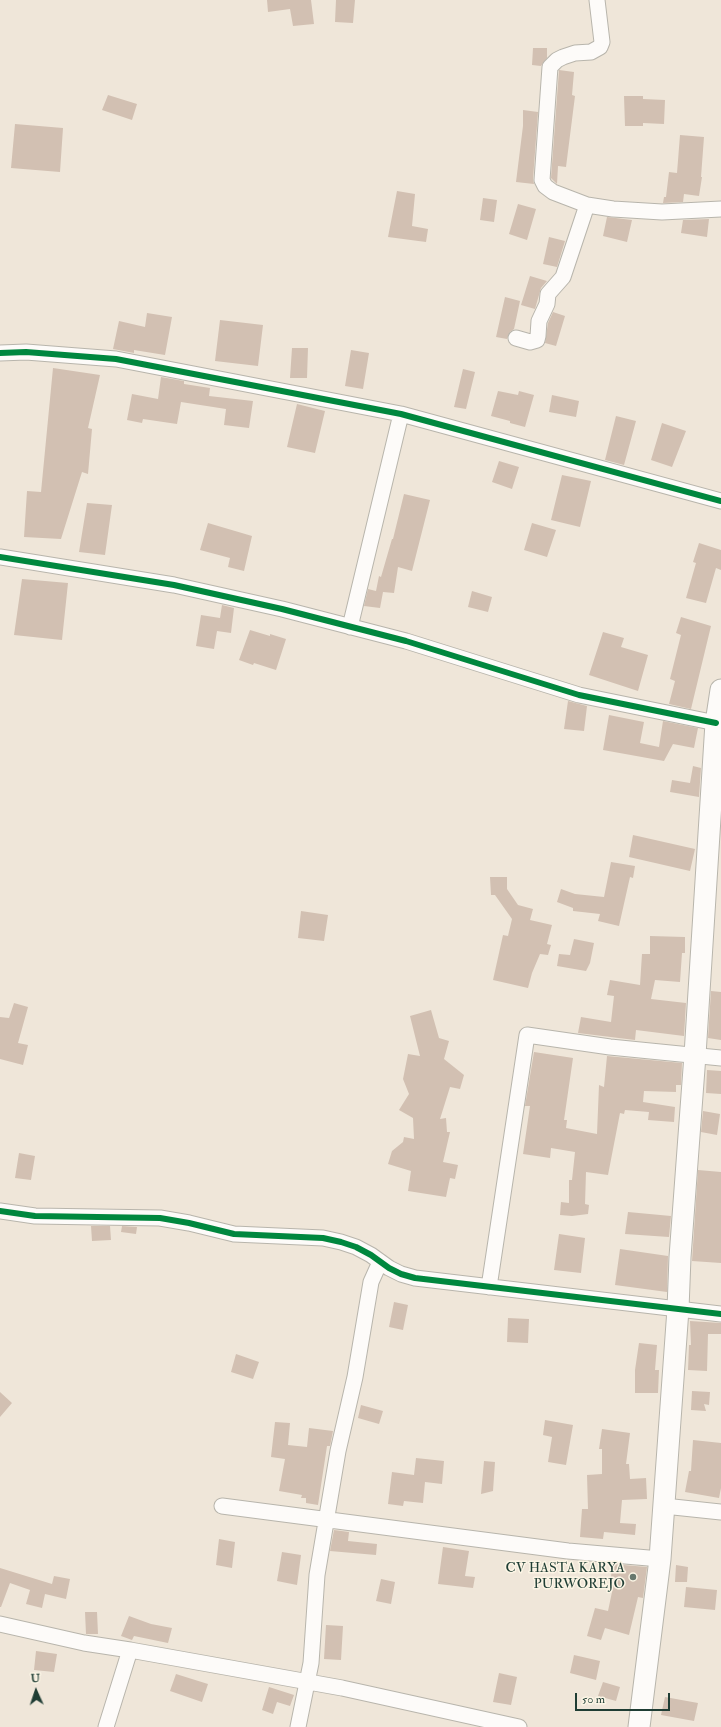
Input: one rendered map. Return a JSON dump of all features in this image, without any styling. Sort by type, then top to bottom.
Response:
[{"type":"main road","points":[[639,1727],[660,1560],[678,1309],[680,1257],[695,1054],[716,723],[721,690]]},
{"type":"street","points":[[597,0],[602,42],[600,47],[591,52],[575,53],[563,57],[557,60],[550,67],[542,180],[545,186],[552,192],[587,204],[642,212],[681,212],[721,209]]},
{"type":"street","points":[[516,338],[530,342],[537,340],[539,321],[547,304],[548,294],[564,277],[587,204]]},
{"type":"street","points":[[0,353],[26,352],[116,360],[401,414],[721,501]]},
{"type":"street","points":[[350,627],[401,414]]},
{"type":"street","points":[[0,557],[174,585],[282,609],[406,641],[579,695],[716,723]]},
{"type":"street","points":[[489,1287],[527,1035],[610,1047],[695,1054],[721,1058]]},
{"type":"street","points":[[0,1211],[35,1216],[160,1218],[189,1223],[234,1234],[323,1238],[356,1247],[401,1274],[415,1278],[721,1314]]},
{"type":"street","points":[[298,1727],[312,1663],[317,1574],[338,1451],[354,1377],[371,1282],[380,1262]]},
{"type":"street","points":[[222,1506],[568,1551],[660,1560]]},
{"type":"street","points":[[664,1506],[721,1512]]},
{"type":"street","points":[[0,1624],[76,1641],[308,1682],[519,1727]]},
{"type":"street","points":[[106,1727],[130,1650]]},
{"type":"building","points":[[267,0],[311,0],[314,24],[293,26],[290,9],[268,12]]},
{"type":"building","points":[[336,0],[355,0],[353,23],[335,22]]},
{"type":"building","points":[[533,48],[547,48],[547,58],[541,66],[532,65]]},
{"type":"building","points":[[559,70],[574,72],[572,95],[575,96],[566,167],[558,166],[557,184],[551,178]]},
{"type":"building","points":[[108,95],[137,104],[132,120],[102,110]]},
{"type":"building","points":[[624,96],[643,96],[643,99],[665,100],[664,124],[643,123],[643,126],[625,126]]},
{"type":"building","points":[[523,110],[538,112],[533,179],[534,184],[516,182],[523,126]]},
{"type":"building","points":[[15,124],[63,128],[60,172],[11,168]]},
{"type":"building","points":[[680,135],[704,137],[702,177],[699,196],[684,194],[683,202],[663,203],[664,197],[666,197],[669,172],[677,173]]},
{"type":"building","points":[[397,191],[415,194],[412,226],[428,229],[426,242],[388,237]]},
{"type":"building","points":[[483,198],[497,200],[494,222],[480,220]]},
{"type":"building","points":[[518,204],[536,209],[527,240],[509,234]]},
{"type":"building","points":[[607,217],[632,220],[627,242],[603,236]]},
{"type":"building","points":[[709,219],[707,237],[681,233],[683,220]]},
{"type":"building","points":[[549,237],[565,241],[557,267],[543,264]]},
{"type":"building","points":[[530,276],[547,281],[541,288],[535,309],[521,305]]},
{"type":"building","points":[[505,297],[520,301],[514,329],[510,332],[507,339],[496,337]]},
{"type":"building","points":[[553,312],[565,316],[556,346],[545,343],[548,323]]},
{"type":"building","points":[[147,313],[172,317],[165,355],[134,350],[134,353],[113,349],[119,321],[145,327]]},
{"type":"building","points":[[220,320],[263,325],[258,366],[215,361]]},
{"type":"building","points":[[292,348],[308,348],[307,378],[290,378]]},
{"type":"building","points":[[351,350],[369,353],[363,389],[345,386]]},
{"type":"building","points":[[53,368],[100,375],[88,428],[92,429],[88,474],[82,472],[61,539],[24,537],[27,491],[41,492]]},
{"type":"building","points":[[463,369],[475,372],[466,409],[454,407]]},
{"type":"building","points":[[161,377],[184,381],[184,384],[210,388],[209,396],[253,401],[249,428],[224,425],[226,409],[181,402],[177,424],[143,419],[142,423],[127,420],[132,394],[158,399]]},
{"type":"building","points":[[498,391],[518,395],[519,391],[534,395],[525,427],[491,416]]},
{"type":"building","points":[[552,395],[579,401],[576,417],[549,412]]},
{"type":"building","points":[[297,404],[325,411],[315,453],[287,447]]},
{"type":"building","points":[[616,416],[636,421],[624,465],[605,460]]},
{"type":"building","points":[[662,423],[686,431],[672,467],[651,460]]},
{"type":"building","points":[[499,461],[519,467],[512,489],[492,482]]},
{"type":"building","points":[[562,475],[591,481],[580,527],[551,520]]},
{"type":"building","points":[[404,494],[430,500],[412,571],[398,567],[394,593],[383,592],[380,608],[364,606],[368,589],[376,591],[379,576],[381,577],[393,539]]},
{"type":"building","points":[[87,503],[112,505],[105,555],[79,552]]},
{"type":"building","points":[[208,523],[252,536],[244,571],[228,567],[230,558],[200,550]]},
{"type":"building","points":[[532,523],[556,530],[547,557],[524,550]]},
{"type":"building","points":[[699,543],[721,550],[721,570],[716,568],[706,603],[686,598],[696,563],[693,562]]},
{"type":"building","points":[[22,579],[68,583],[62,640],[14,635]]},
{"type":"building","points":[[472,591],[492,597],[488,612],[468,607]]},
{"type":"building","points":[[222,605],[234,608],[231,633],[217,631],[214,649],[196,646],[201,615],[220,618]]},
{"type":"building","points":[[681,617],[711,626],[691,709],[669,704],[675,681],[670,679],[681,635],[676,633]]},
{"type":"building","points":[[250,630],[286,639],[276,670],[239,660]]},
{"type":"building","points":[[603,632],[624,638],[621,647],[648,655],[638,691],[589,675]]},
{"type":"building","points":[[568,701],[587,706],[584,731],[564,729]]},
{"type":"building","points":[[609,715],[644,722],[640,743],[659,747],[663,721],[698,728],[694,748],[673,744],[664,761],[603,750]]},
{"type":"building","points":[[693,766],[701,768],[699,797],[670,792],[672,780],[690,783]]},
{"type":"building","points":[[633,835],[695,849],[690,871],[629,857]]},
{"type":"building","points":[[611,862],[635,866],[633,878],[630,877],[619,926],[598,921],[600,914],[573,911],[573,908],[557,902],[561,889],[575,894],[604,897]]},
{"type":"building","points":[[490,877],[507,877],[507,889],[518,905],[533,909],[530,920],[552,925],[547,944],[551,945],[548,955],[540,954],[532,973],[528,988],[493,980],[503,935],[508,936],[512,919],[495,895],[491,895]]},
{"type":"building","points":[[301,911],[328,915],[324,941],[298,938]]},
{"type":"building","points":[[650,936],[685,937],[685,953],[682,953],[680,982],[655,980],[651,999],[686,1003],[684,1036],[636,1030],[635,1040],[578,1033],[581,1017],[611,1022],[614,996],[607,995],[610,980],[640,985],[642,954],[650,954]]},
{"type":"building","points":[[574,939],[594,943],[590,963],[586,971],[557,966],[559,954],[570,955]]},
{"type":"building","points":[[711,991],[721,992],[721,1040],[708,1038]]},
{"type":"building","points":[[14,1003],[28,1007],[18,1043],[28,1045],[23,1065],[0,1059],[0,1017],[9,1018]]},
{"type":"building","points":[[431,1010],[439,1038],[449,1041],[444,1059],[464,1075],[460,1089],[450,1087],[440,1119],[446,1118],[447,1132],[450,1132],[443,1162],[458,1165],[455,1179],[450,1178],[446,1197],[408,1191],[411,1171],[388,1164],[392,1151],[403,1142],[404,1137],[414,1139],[413,1118],[399,1110],[409,1094],[403,1079],[408,1054],[420,1056],[410,1016]]},
{"type":"building","points":[[534,1052],[573,1058],[564,1120],[567,1120],[566,1128],[597,1134],[599,1085],[604,1087],[607,1056],[682,1063],[681,1085],[676,1085],[676,1092],[644,1091],[643,1102],[675,1107],[674,1122],[648,1120],[649,1112],[625,1110],[624,1114],[620,1113],[608,1175],[586,1172],[585,1204],[589,1205],[588,1214],[572,1216],[560,1215],[561,1202],[569,1203],[569,1180],[572,1180],[575,1152],[551,1148],[550,1158],[523,1154],[530,1106],[525,1106]]},
{"type":"building","points":[[707,1070],[721,1071],[721,1094],[706,1093]]},
{"type":"building","points":[[703,1111],[720,1114],[717,1135],[701,1132]]},
{"type":"building","points":[[19,1153],[35,1156],[31,1180],[15,1178]]},
{"type":"building","points":[[698,1170],[721,1172],[721,1263],[692,1261]]},
{"type":"building","points":[[628,1212],[671,1216],[669,1237],[625,1234]]},
{"type":"building","points":[[91,1226],[110,1226],[111,1240],[92,1241]]},
{"type":"building","points":[[122,1226],[137,1227],[136,1234],[121,1232]]},
{"type":"building","points":[[559,1234],[585,1238],[581,1273],[554,1270]]},
{"type":"building","points":[[620,1249],[668,1256],[667,1292],[615,1285]]},
{"type":"building","points":[[394,1302],[408,1305],[403,1330],[389,1327]]},
{"type":"building","points":[[508,1318],[529,1319],[528,1343],[507,1342]]},
{"type":"building","points":[[690,1321],[721,1323],[721,1334],[708,1334],[707,1371],[688,1370],[689,1345],[691,1345]]},
{"type":"building","points":[[639,1343],[657,1345],[655,1370],[659,1370],[658,1393],[635,1393],[635,1370]]},
{"type":"building","points":[[236,1354],[259,1362],[253,1379],[231,1372]]},
{"type":"building","points":[[692,1391],[710,1392],[709,1405],[704,1404],[706,1411],[691,1410]]},
{"type":"building","points":[[0,1392],[12,1403],[0,1417]]},
{"type":"building","points":[[361,1405],[383,1411],[379,1424],[358,1418]]},
{"type":"building","points":[[545,1420],[573,1425],[566,1465],[548,1462],[552,1437],[543,1435]]},
{"type":"building","points":[[275,1422],[290,1423],[288,1445],[307,1447],[309,1428],[333,1431],[330,1446],[327,1446],[318,1505],[306,1503],[306,1498],[301,1498],[302,1495],[279,1491],[285,1459],[271,1457]]},
{"type":"building","points":[[602,1429],[630,1433],[626,1464],[629,1464],[630,1479],[646,1478],[647,1499],[622,1500],[620,1523],[636,1524],[635,1535],[604,1532],[603,1539],[580,1537],[582,1509],[588,1509],[587,1475],[602,1474],[602,1449],[599,1449]]},
{"type":"building","points":[[693,1440],[721,1443],[721,1488],[719,1498],[685,1492],[689,1471],[691,1471]]},
{"type":"building","points":[[416,1458],[444,1461],[442,1484],[425,1482],[423,1503],[404,1501],[403,1506],[388,1504],[392,1472],[414,1475]]},
{"type":"building","points":[[484,1461],[495,1462],[493,1491],[481,1494]]},
{"type":"building","points":[[334,1530],[349,1532],[348,1541],[377,1544],[376,1555],[330,1551]]},
{"type":"building","points":[[219,1539],[235,1542],[232,1568],[216,1565]]},
{"type":"building","points":[[443,1547],[469,1551],[465,1576],[475,1577],[473,1588],[438,1584]]},
{"type":"building","points":[[282,1552],[301,1555],[297,1585],[277,1581]]},
{"type":"building","points":[[612,1564],[647,1567],[643,1598],[638,1597],[629,1635],[605,1628],[601,1640],[587,1636],[595,1608],[608,1611],[612,1592],[610,1591]]},
{"type":"building","points":[[676,1565],[688,1567],[687,1582],[675,1582]]},
{"type":"building","points":[[0,1568],[52,1584],[54,1576],[70,1579],[66,1599],[45,1594],[42,1608],[26,1604],[30,1590],[10,1583],[0,1607]]},
{"type":"building","points":[[381,1579],[395,1582],[391,1604],[376,1601]]},
{"type":"building","points":[[686,1587],[717,1590],[715,1610],[684,1607]]},
{"type":"building","points":[[85,1612],[97,1612],[98,1634],[86,1634]]},
{"type":"building","points":[[129,1616],[151,1624],[172,1628],[168,1643],[134,1636],[132,1640],[121,1636]]},
{"type":"building","points":[[326,1625],[343,1626],[341,1660],[324,1659]]},
{"type":"building","points":[[36,1651],[57,1654],[54,1672],[34,1670]]},
{"type":"building","points":[[574,1655],[600,1661],[596,1680],[570,1673]]},
{"type":"building","points":[[499,1673],[517,1677],[511,1705],[493,1702]]},
{"type":"building","points":[[176,1674],[208,1684],[202,1702],[170,1691]]},
{"type":"building","points":[[603,1682],[620,1687],[616,1701],[598,1696]]},
{"type":"building","points":[[269,1687],[294,1695],[290,1706],[277,1702],[273,1714],[262,1710]]},
{"type":"building","points":[[665,1697],[698,1703],[694,1721],[661,1715]]},
{"type":"cycle path","points":[[0,353],[26,352],[116,359],[401,414],[721,501]]},
{"type":"cycle path","points":[[0,557],[174,585],[282,609],[406,641],[579,695],[716,723]]},
{"type":"cycle path","points":[[0,1211],[35,1216],[160,1218],[189,1223],[234,1234],[323,1238],[356,1247],[371,1255],[389,1268],[401,1274],[415,1278],[721,1314]]},
{"type":"place","name":"CV HASTA KARYA PURWOREJO","points":[[633,1577]]}]
